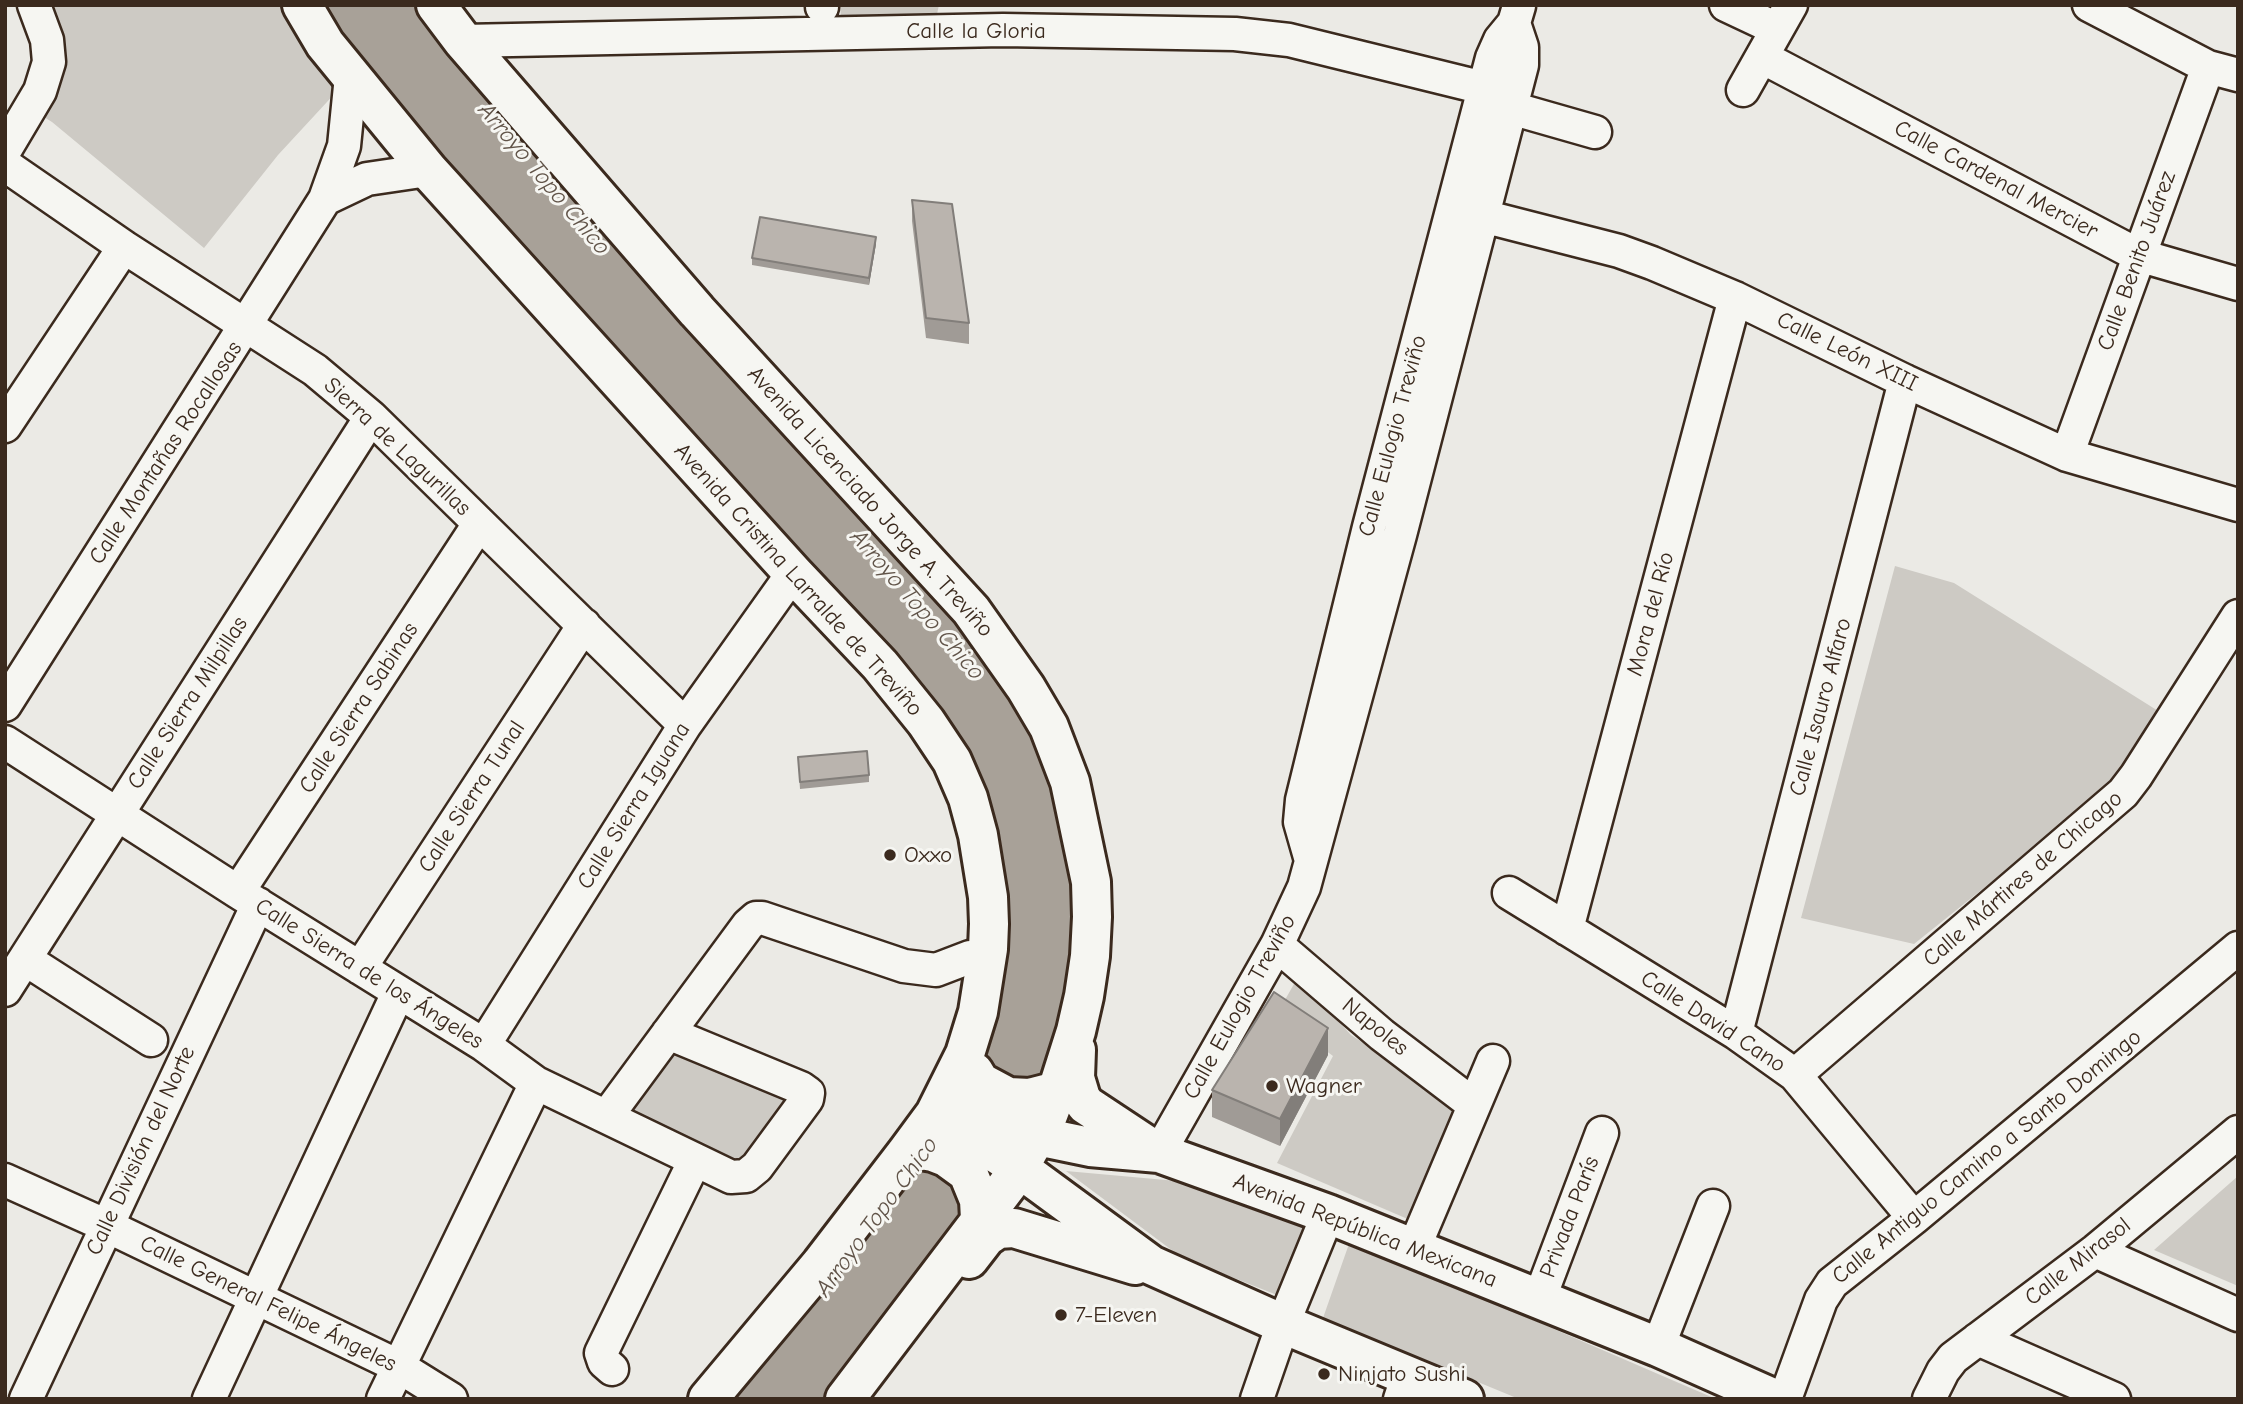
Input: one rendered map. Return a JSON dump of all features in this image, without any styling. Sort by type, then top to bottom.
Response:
[{"type":"main road","name":"Avenida Cristina Larralde de Treviño","points":[[302,5],[325,44],[428,170],[793,573],[880,665],[926,722],[952,761],[968,798],[978,835],[988,897],[988,949],[978,1012],[954,1091],[914,1151],[714,1392]]},
{"type":"main road","name":"Avenida Licenciado Jorge A. Treviño","points":[[448,16],[696,311],[971,610],[1026,688],[1049,727],[1070,782],[1091,883],[1090,956],[1076,1031],[1027,1130],[979,1210],[931,1286],[845,1399]]},
{"type":"main road","points":[[714,1392],[736,1346],[787,1271],[924,1095],[940,1067],[954,1034],[970,957],[978,835]]},
{"type":"main road","points":[[1076,1031],[1075,1078],[1086,1105],[1159,1153]]},
{"type":"main road","name":"Avenida República Mexicana","points":[[954,1091],[1027,1130],[1090,1147],[1159,1153],[1328,1214],[1658,1347],[1775,1399]]},
{"type":"main road","name":"Avenida República Mexicana","points":[[1027,1130],[1151,1265],[1283,1324],[1404,1387],[1464,1399]]},
{"type":"main road","points":[[914,1151],[946,1157],[968,1172],[979,1210]]},
{"type":"main road","points":[[931,1286],[946,1280],[959,1270],[986,1237],[998,1229],[1014,1228],[1126,1264],[1151,1265]]},
{"type":"street","points":[[5,150],[40,91],[48,62],[47,40],[34,5]]},
{"type":"street","points":[[1726,5],[1784,17],[1743,90]]},
{"type":"street","points":[[2088,5],[2223,71]]},
{"type":"street","name":"Calle Eulogio Treviño","points":[[1159,1153],[1277,945],[1304,887],[1400,535],[1468,212],[1484,88],[1495,48],[1517,14]]},
{"type":"street","name":"Calle Eulogio Treviño","points":[[1311,857],[1300,822],[1302,800],[1368,527],[1468,212],[1511,108],[1523,56],[1517,14]]},
{"type":"street","name":"Calle la Gloria","points":[[448,16],[1008,18],[1271,37],[1484,88]]},
{"type":"street","name":"Calle Cardenal Mercier","points":[[1762,57],[2138,255],[2238,285]]},
{"type":"street","name":"Calle Benito Juárez","points":[[2067,455],[2138,255],[2223,71]]},
{"type":"street","name":"Calle Montañas Rocallosas","points":[[5,705],[325,200],[344,146],[351,76]]},
{"type":"street","points":[[1511,108],[1595,132]]},
{"type":"street","name":"Sierra de Lagurillas","points":[[5,165],[124,247],[315,370],[371,416],[685,725]]},
{"type":"street","points":[[325,200],[367,178],[428,170]]},
{"type":"street","name":"Calle León XIII","points":[[1468,212],[1652,262],[1735,298],[2067,455],[2238,505]]},
{"type":"street","points":[[5,426],[124,247]]},
{"type":"street","name":"Mora del Río","points":[[1567,929],[1735,298]]},
{"type":"street","name":"Calle Isauro Alfaro","points":[[1736,1033],[1906,381]]},
{"type":"street","name":"Calle Sierra Milpillas","points":[[5,990],[371,416]]},
{"type":"street","name":"Calle Sierra Sabinas","points":[[248,898],[479,524]]},
{"type":"street","points":[[1368,527],[1400,535]]},
{"type":"street","name":"Calle Sierra Iguana","points":[[484,1045],[685,725],[793,573]]},
{"type":"street","name":"Calle Mártires de Chicago","points":[[1795,1075],[2123,793],[2238,616]]},
{"type":"street","name":"Calle Sierra Tunal","points":[[360,968],[584,625]]},
{"type":"street","name":"Calle Sierra de los Ángeles","points":[[5,742],[484,1045],[536,1083],[731,1177],[746,1176],[757,1167],[807,1099],[808,1093],[802,1088],[668,1033]]},
{"type":"street","name":"Calle David Cano","points":[[1509,894],[1736,1033],[1795,1075],[1914,1218]]},
{"type":"street","name":"Calle División del Norte","points":[[26,1399],[248,898]]},
{"type":"street","points":[[607,1116],[748,925],[756,918],[904,967],[936,970],[970,957]]},
{"type":"street","name":"Napoles","points":[[1277,945],[1382,1035],[1474,1105]]},
{"type":"street","name":"Calle Antiguo Camino a Santo Domingo","points":[[1785,1399],[1827,1289],[2235,958]]},
{"type":"street","points":[[25,959],[142,1034]]},
{"type":"street","points":[[209,1399],[398,993]]},
{"type":"street","points":[[1414,1248],[1493,1061]]},
{"type":"street","points":[[383,1399],[536,1083]]},
{"type":"street","name":"Calle Mirasol","points":[[1929,1399],[1943,1371],[1953,1359],[2095,1251],[2238,1132]]},
{"type":"street","name":"Privada París","points":[[1539,1300],[1602,1133]]},
{"type":"street","points":[[606,1361],[695,1160]]},
{"type":"street","name":"Calle General Felipe Ángeles","points":[[5,1180],[105,1225],[398,1366],[451,1399]]},
{"type":"street","points":[[1658,1347],[1713,1206]]},
{"type":"street","points":[[1257,1399],[1283,1324],[1328,1214]]},
{"type":"street","points":[[2095,1251],[2238,1315]]},
{"type":"street","points":[[1978,1339],[2114,1399]]},
{"type":"shaded area","points":[[34,5],[304,5],[351,76],[278,155],[204,248],[52,122],[31,109],[40,91]]},
{"type":"shaded area","points":[[840,5],[939,5],[937,14],[841,17]]},
{"type":"shaded area","points":[[1895,566],[1954,583],[2163,714],[2136,766],[1914,944],[1801,918]]},
{"type":"shaded area","points":[[1303,983],[1351,1035],[1459,1106],[1410,1220],[1277,1163],[1333,1056],[1277,1014],[1294,984]]},
{"type":"shaded area","points":[[674,1049],[798,1102],[749,1170],[630,1114]]},
{"type":"shaded area","points":[[1066,1171],[1199,1183],[1312,1225],[1282,1297],[1181,1257]]},
{"type":"shaded area","points":[[2238,1176],[2238,1286],[2154,1250]]},
{"type":"shaded area","points":[[1350,1241],[1716,1399],[1519,1399],[1323,1318]]},
{"type":"water","name":"Arroyo Topo Chico","points":[[302,5],[436,5],[971,610],[1084,840],[1057,1091],[845,1399],[709,1399],[821,1264],[978,1012],[968,798]]},
{"type":"building","points":[[912,200],[952,204],[969,323],[926,318]]},
{"type":"building","points":[[760,217],[876,237],[869,278],[752,258]]},
{"type":"building","points":[[867,751],[869,775],[800,782],[798,757]]},
{"type":"building","name":"Wagner","points":[[1274,992],[1328,1028],[1280,1119],[1212,1090]]},
{"type":"place","name":"Oxxo","points":[[890,855]]},
{"type":"place","name":"Wagner","points":[[1272,1086]]},
{"type":"place","name":"7-Eleven","points":[[1061,1315]]},
{"type":"place","name":"Ninjato Sushi","points":[[1324,1374]]}]
